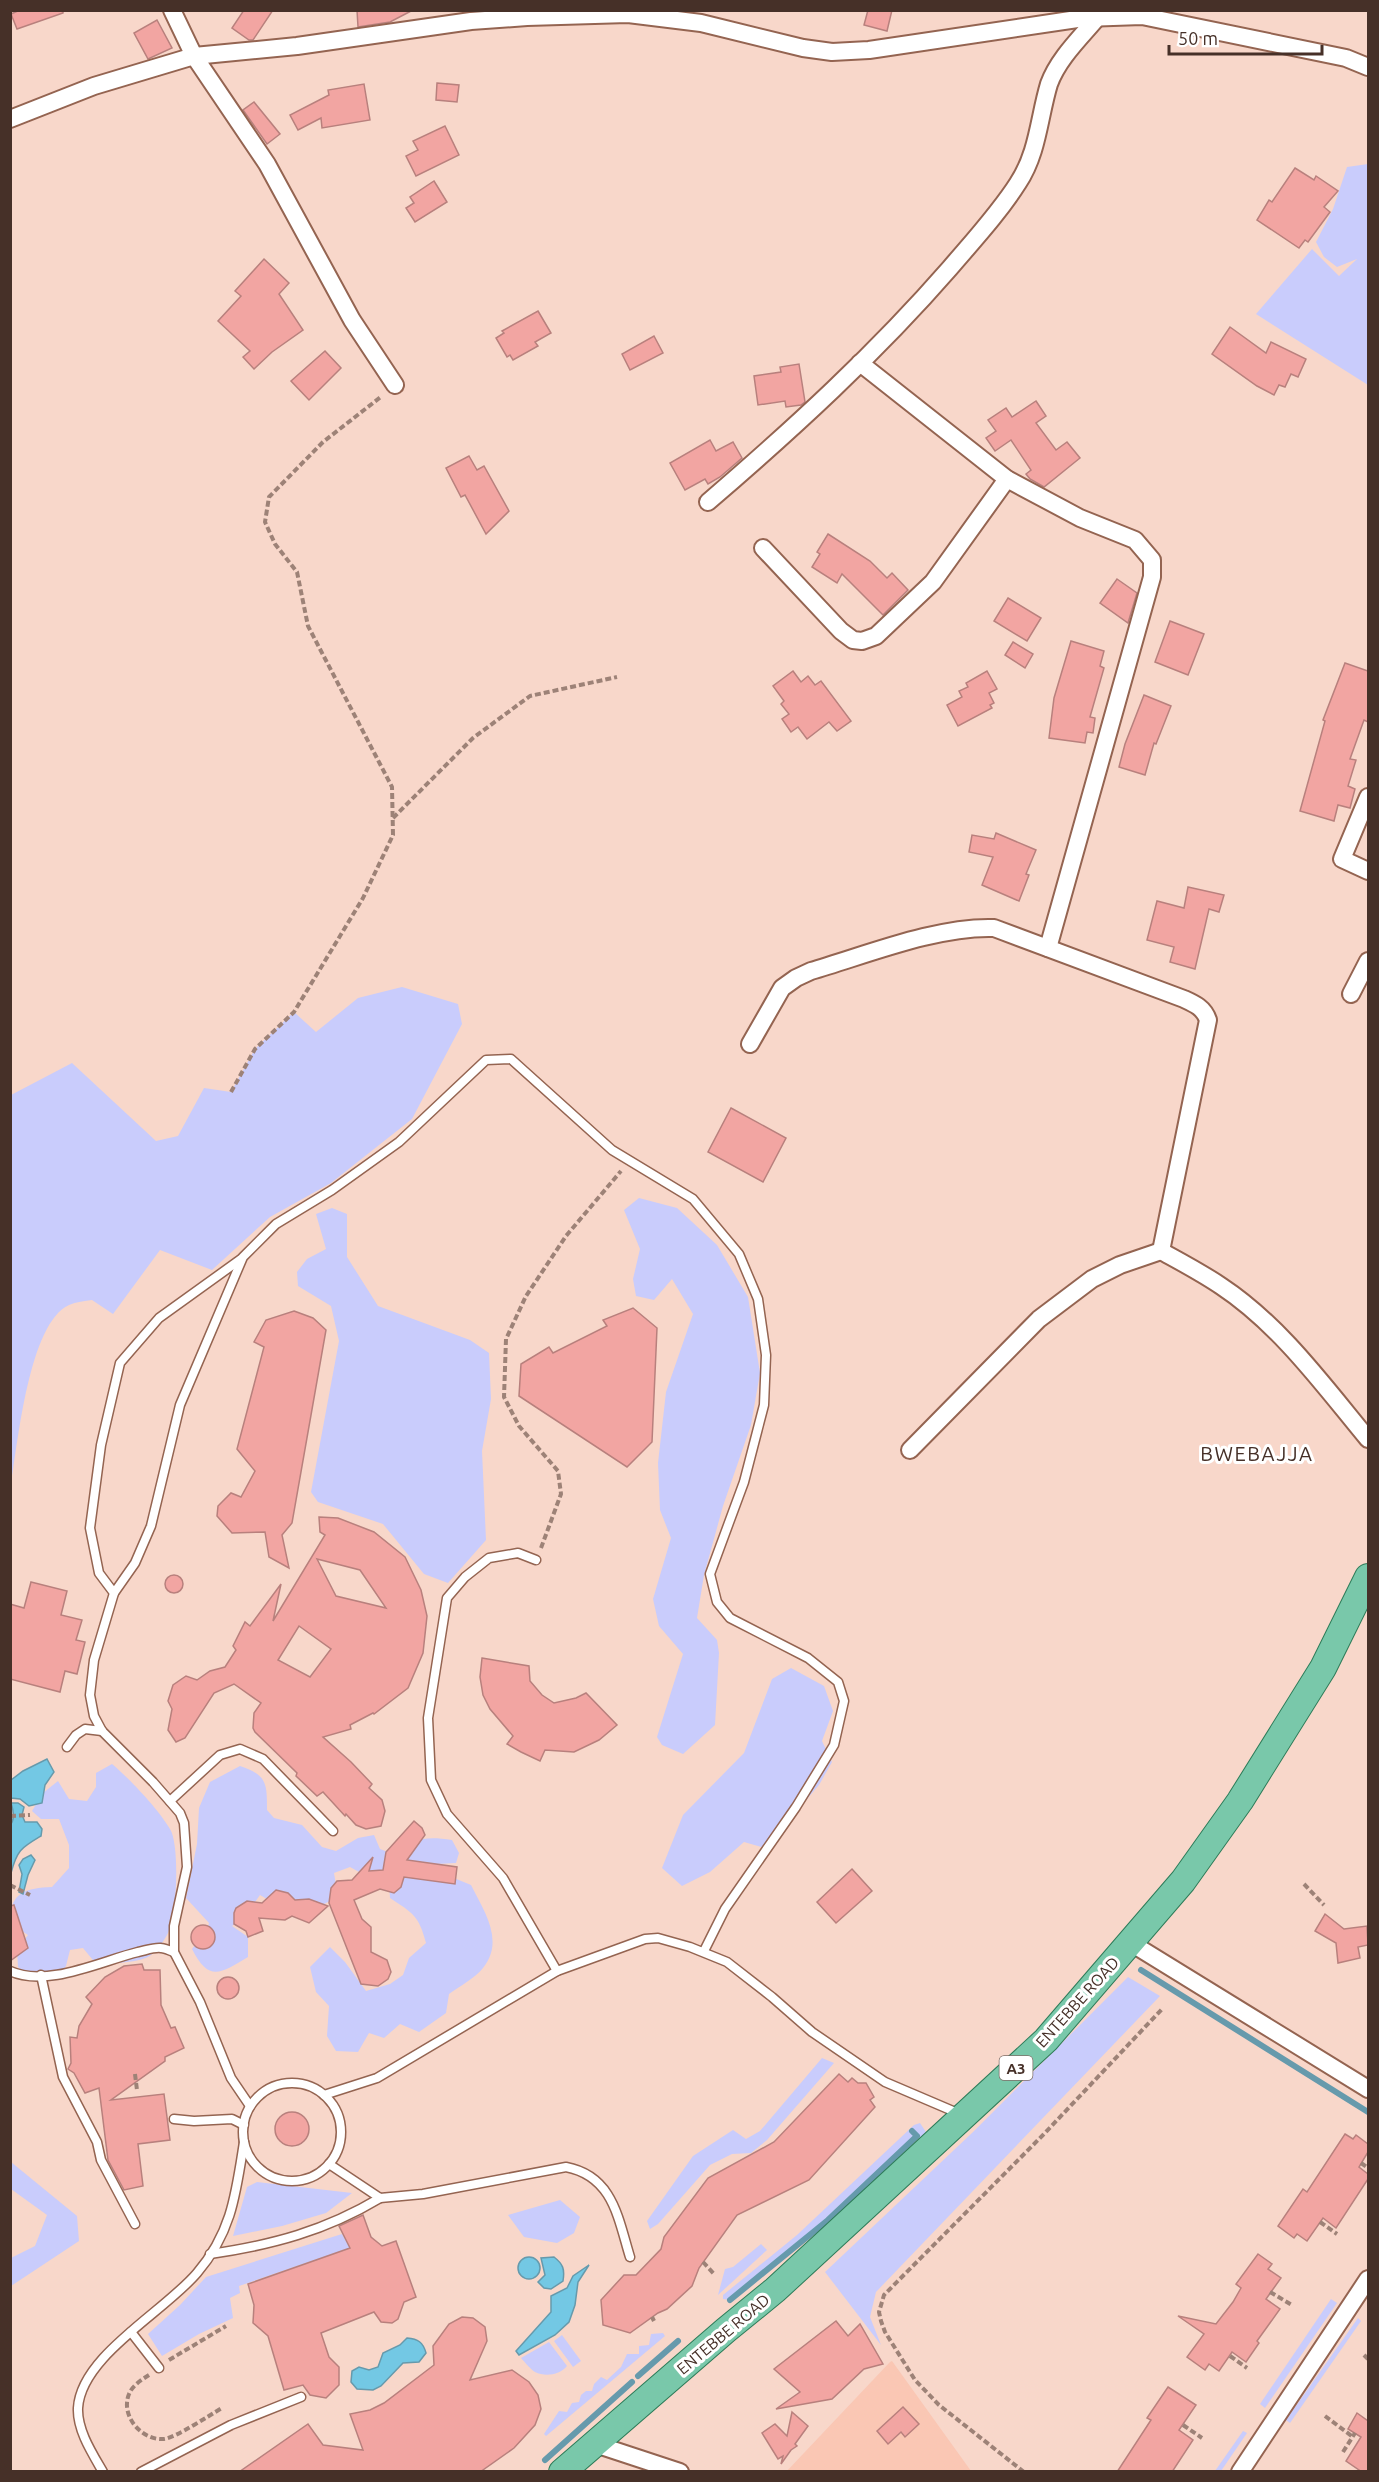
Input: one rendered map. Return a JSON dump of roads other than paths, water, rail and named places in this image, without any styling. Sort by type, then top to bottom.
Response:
[{"type":"main road","name":"ENTEBBE ROAD","points":[[562,2472],[775,2290],[1046,2040],[1184,1881],[1240,1801],[1323,1668],[1368,1577]]},
{"type":"street","points":[[172,10],[194,56],[267,164],[346,310],[395,385]]},
{"type":"street","points":[[10,119],[94,86],[194,56],[297,46],[471,21],[527,17],[628,14],[700,23],[802,48],[832,52],[869,50],[1140,13],[1346,58],[1368,67]]},
{"type":"street","points":[[708,502],[779,441],[860,363],[908,316],[967,249],[1018,183],[1031,159],[1050,83],[1060,63],[1097,18]]},
{"type":"street","points":[[860,363],[1007,479],[1080,518],[1135,540],[1152,560],[1152,577],[1048,948]]},
{"type":"street","points":[[763,548],[841,632],[853,640],[862,640],[876,636],[933,582],[1007,479]]},
{"type":"street","points":[[1368,796],[1342,859],[1368,871]]},
{"type":"street","points":[[750,1044],[782,988],[811,971],[931,936],[974,928],[994,928],[1185,999],[1206,1012],[1208,1020],[1161,1251]]},
{"type":"street","points":[[1351,994],[1368,962]]},
{"type":"street","points":[[910,1450],[1039,1319],[1092,1279],[1120,1265],[1161,1251],[1222,1286],[1266,1323],[1288,1344],[1368,1439]]},
{"type":"street","points":[[1131,1943],[1368,2089]]},
{"type":"street","points":[[1240,2472],[1368,2279]]},
{"type":"street","points":[[595,2444],[680,2472]]},
{"type":"lane","points":[[114,1593],[99,1574],[90,1528],[101,1445],[120,1363],[159,1318],[243,1257],[276,1224],[332,1190],[399,1142],[486,1060],[511,1059],[612,1150],[693,1200],[739,1254],[758,1299],[766,1355],[764,1405],[744,1482],[710,1574],[717,1602],[730,1618],[808,1658],[838,1682],[844,1701],[834,1745],[796,1807],[725,1909],[704,1951]]},
{"type":"lane","points":[[243,1257],[180,1405],[151,1526],[135,1563],[114,1593],[94,1660],[90,1695],[94,1716],[102,1731],[170,1801],[180,1813],[184,1823],[187,1867],[174,1926],[174,1952],[200,2002],[231,2078],[250,2106]]},
{"type":"lane","points":[[536,1560],[518,1553],[489,1558],[465,1577],[447,1598],[428,1718],[431,1780],[447,1814],[503,1878],[557,1971]]},
{"type":"lane","points":[[67,1747],[76,1735],[85,1729],[102,1731]]},
{"type":"lane","points":[[170,1801],[220,1755],[240,1749],[263,1758],[333,1831]]},
{"type":"lane","points":[[324,2095],[377,2078],[557,1971],[645,1939],[658,1938],[704,1951],[727,1962],[812,2032],[885,2082],[965,2116]]},
{"type":"lane","points":[[10,1971],[17,1974],[41,1975],[84,1970],[119,1957],[160,1947],[174,1952]]},
{"type":"lane","points":[[41,1975],[63,2077],[97,2142],[101,2160],[135,2224]]},
{"type":"lane","points":[[103,2472],[86,2444],[78,2410],[81,2392],[100,2361],[174,2297],[198,2272],[225,2229],[238,2191],[244,2142],[243,2125],[250,2106],[262,2093],[276,2085],[293,2083],[309,2086],[324,2095],[334,2108],[340,2123],[340,2140],[335,2156],[315,2175],[298,2181],[280,2180],[263,2172],[251,2158],[244,2142]]},
{"type":"lane","points":[[174,2119],[194,2121],[232,2119],[243,2125]]},
{"type":"lane","points":[[329,2164],[380,2198]]},
{"type":"lane","points":[[210,2254],[261,2246],[308,2233],[380,2198],[423,2194],[566,2167],[582,2170],[599,2182],[614,2204],[630,2257]]},
{"type":"lane","points":[[131,2332],[159,2368]]},
{"type":"lane","points":[[141,2472],[231,2425],[302,2397]]},
{"type":"waterway","points":[[1141,1970],[1368,2112]]},
{"type":"waterway","points":[[730,2300],[828,2220],[917,2136],[912,2131]]},
{"type":"waterway","points":[[638,2376],[678,2341]]},
{"type":"waterway","points":[[545,2460],[632,2382]]},
{"type":"district","name":"BWEBAJJA","points":[[1257,1453]]}]
